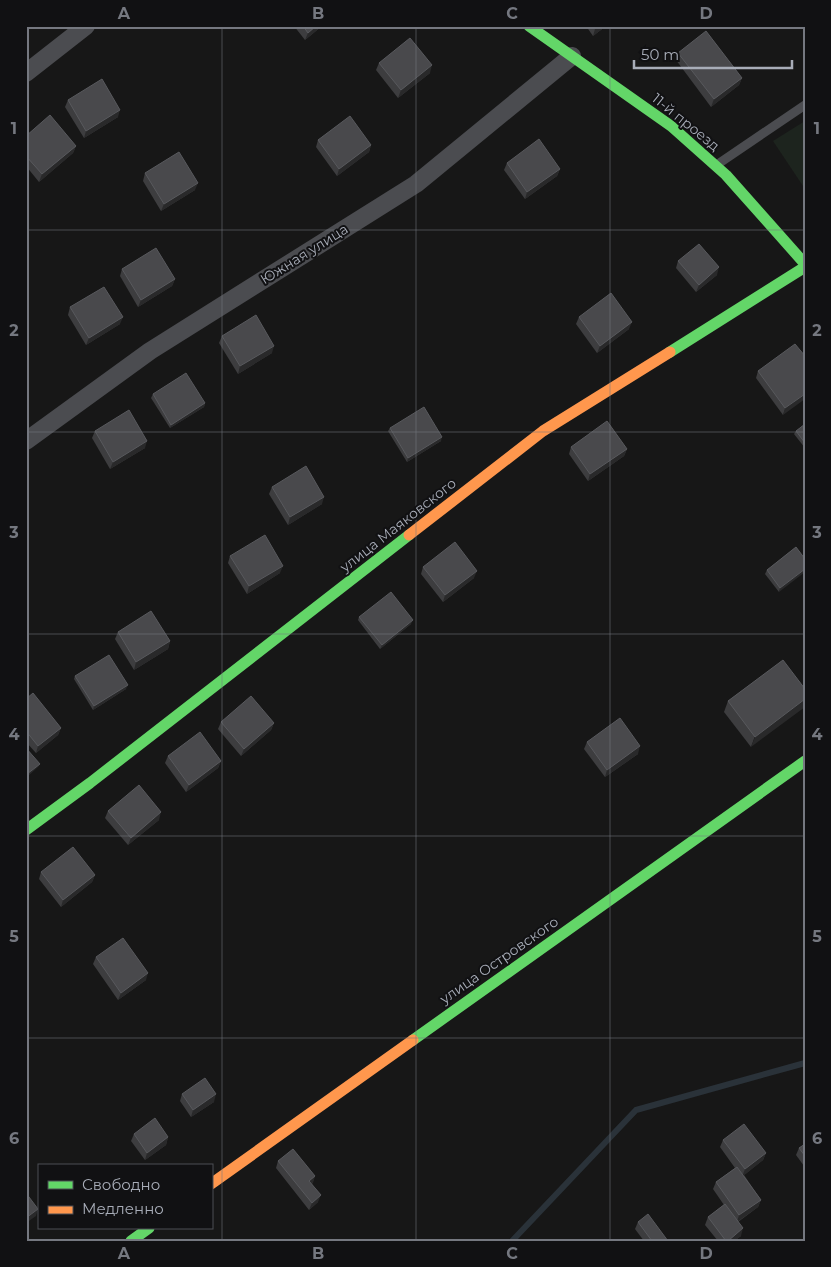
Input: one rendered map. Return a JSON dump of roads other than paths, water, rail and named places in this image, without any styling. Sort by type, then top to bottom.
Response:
[{"type":"street","points":[[26,73],[86,26]]},
{"type":"street","name":"11-й проезд","points":[[529,26],[670,126],[715,165],[726,175],[805,266]]},
{"type":"street","name":"Южная улица","points":[[26,441],[150,351],[416,184],[572,56]]},
{"type":"street","name":"улица Маяковского","points":[[26,830],[98,777],[543,431],[805,266]]},
{"type":"street","name":"улица Островского","points":[[212,1183],[805,761]]},
{"type":"street","points":[[131,1241],[145,1230]]},
{"type":"lane","points":[[715,165],[805,105]]},
{"type":"waterway","points":[[512,1241],[636,1110],[805,1063]]}]
